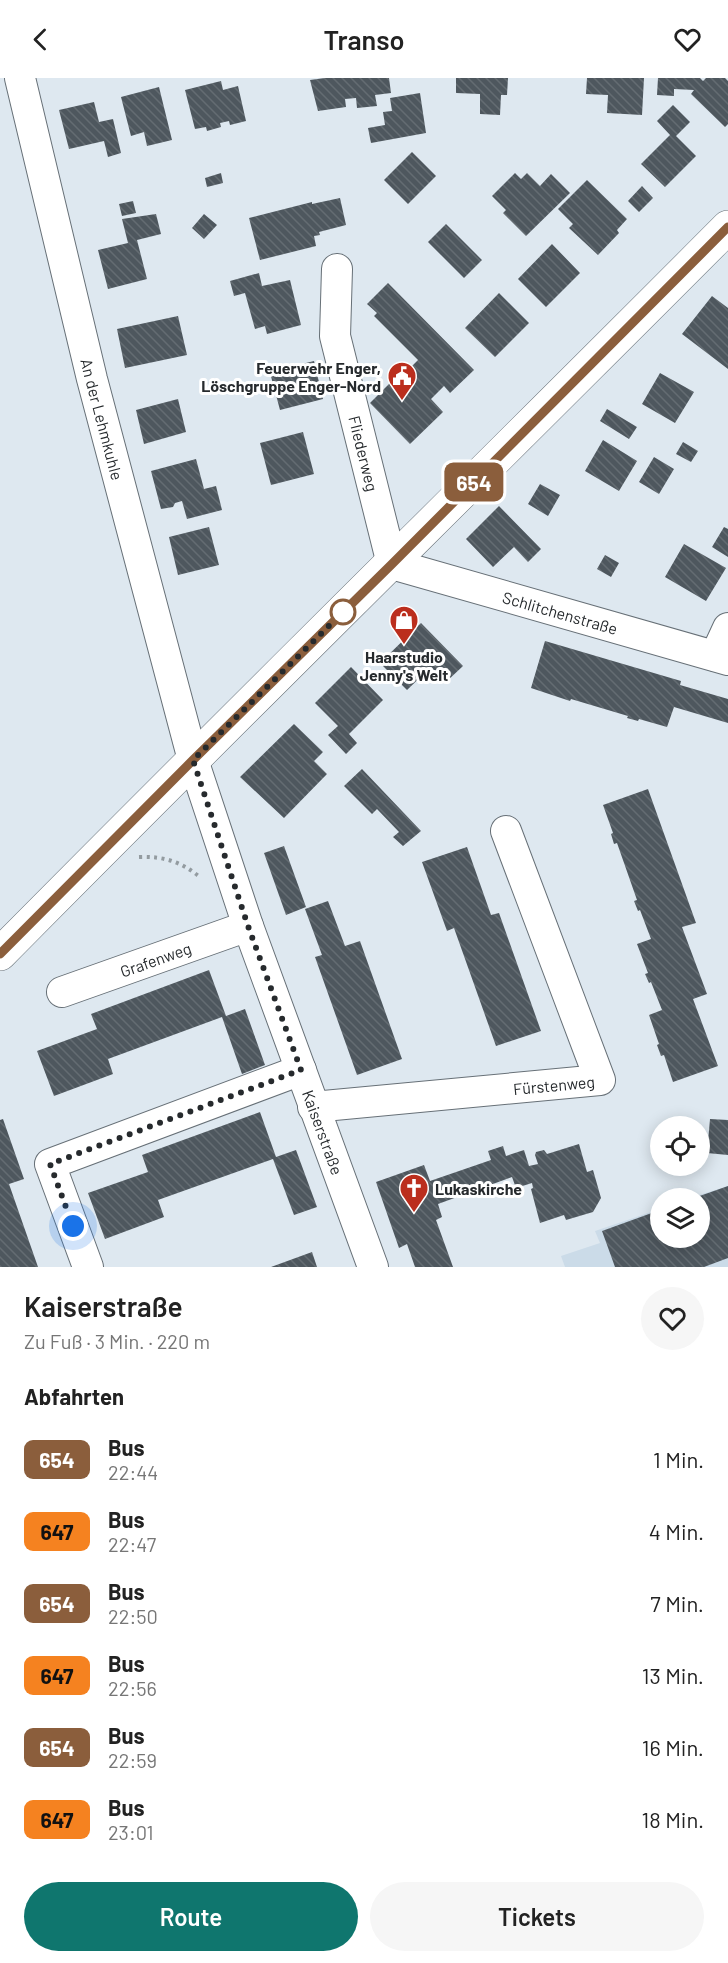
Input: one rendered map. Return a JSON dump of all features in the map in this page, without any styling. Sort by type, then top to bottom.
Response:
[{"type":"street","name":"An der Lehmkuhle","points":[[20,78],[92,379],[193,760]]},
{"type":"street","points":[[0,954],[728,226]]},
{"type":"street","name":"Fliederweg","points":[[337,269],[335,336],[392,564]]},
{"type":"street","name":"Schlitchenstraße","points":[[392,564],[721,658]]},
{"type":"street","points":[[721,658],[728,628]]},
{"type":"street","name":"Kaiserstraße","points":[[193,760],[248,926],[373,1267]]},
{"type":"street","name":"Fürstenweg","points":[[314,1107],[600,1080],[506,831]]},
{"type":"street","name":"Grafenweg","points":[[62,992],[248,926]]},
{"type":"street","points":[[88,1267],[50,1164],[301,1070]]},
{"type":"path","points":[[92,861],[151,856],[179,862],[201,877],[206,886]]},
{"type":"shaded area","points":[[728,1186],[728,1267],[565,1267],[561,1256],[600,1243],[595,1231],[650,1212],[650,1248],[710,1248],[710,1192]]},
{"type":"building","points":[[389,78],[391,93],[375,95],[377,106],[357,108],[356,98],[345,99],[346,107],[318,111],[310,80]]},
{"type":"building","points":[[456,78],[508,78],[507,95],[501,95],[500,115],[480,114],[480,94],[456,93]]},
{"type":"building","points":[[587,78],[644,78],[642,115],[607,113],[608,95],[586,94]]},
{"type":"building","points":[[658,78],[700,78],[703,81],[706,78],[725,78],[728,81],[728,124],[725,127],[691,94],[694,90],[674,89],[674,96],[657,95]]},
{"type":"building","points":[[221,81],[223,90],[238,86],[246,121],[230,125],[229,121],[220,123],[221,127],[207,131],[206,127],[195,129],[185,90]]},
{"type":"building","points":[[159,87],[172,140],[147,146],[144,132],[131,136],[121,97]]},
{"type":"building","points":[[420,93],[426,133],[371,143],[368,128],[385,125],[383,112],[392,111],[390,98]]},
{"type":"building","points":[[94,102],[99,122],[113,119],[121,153],[108,157],[104,141],[69,149],[59,110]]},
{"type":"building","points":[[673,105],[690,122],[676,136],[696,156],[665,187],[641,164],[670,135],[657,121]]},
{"type":"building","points":[[412,152],[436,176],[408,204],[384,180]]},
{"type":"building","points":[[221,173],[223,183],[207,187],[205,178]]},
{"type":"building","points":[[515,173],[521,179],[527,173],[540,186],[551,174],[570,193],[526,236],[503,213],[506,210],[492,196]]},
{"type":"building","points":[[587,180],[627,219],[617,230],[619,233],[598,255],[569,228],[573,224],[558,209]]},
{"type":"building","points":[[642,186],[653,198],[639,212],[628,201]]},
{"type":"building","points":[[340,198],[346,225],[319,232],[320,235],[314,236],[316,246],[260,260],[249,218],[312,202],[312,204]]},
{"type":"building","points":[[133,201],[136,213],[122,216],[119,204]]},
{"type":"building","points":[[156,214],[161,234],[137,240],[147,279],[108,289],[98,250],[128,243],[122,219]]},
{"type":"building","points":[[204,214],[217,225],[204,239],[192,228]]},
{"type":"building","points":[[446,224],[482,260],[464,278],[428,242]]},
{"type":"building","points":[[552,244],[580,273],[546,307],[518,279]]},
{"type":"building","points":[[259,273],[262,286],[290,280],[301,325],[267,334],[265,326],[255,329],[245,293],[234,296],[230,281]]},
{"type":"building","points":[[388,283],[474,370],[450,393],[444,386],[431,399],[443,412],[410,444],[370,403],[402,371],[405,373],[418,360],[374,316],[377,313],[367,304]]},
{"type":"building","points":[[499,293],[529,323],[495,357],[465,328]]},
{"type":"building","points":[[712,296],[728,308],[728,369],[682,334]]},
{"type":"building","points":[[178,316],[187,355],[125,368],[117,329]]},
{"type":"building","points":[[314,361],[323,399],[280,410],[269,369]]},
{"type":"building","points":[[660,373],[694,392],[675,423],[642,404]]},
{"type":"building","points":[[178,399],[186,432],[144,444],[136,410]]},
{"type":"building","points":[[607,409],[637,427],[629,439],[600,421]]},
{"type":"building","points":[[303,432],[314,474],[271,485],[260,443]]},
{"type":"building","points":[[603,440],[637,461],[619,491],[585,471]]},
{"type":"building","points":[[683,442],[698,451],[691,462],[676,454]]},
{"type":"building","points":[[654,457],[674,469],[659,494],[639,482]]},
{"type":"building","points":[[196,459],[204,489],[216,486],[222,510],[187,519],[182,501],[175,503],[173,507],[161,509],[151,471]]},
{"type":"building","points":[[540,484],[560,495],[548,516],[528,504]]},
{"type":"building","points":[[499,506],[541,549],[528,562],[514,547],[493,567],[466,539]]},
{"type":"building","points":[[209,527],[219,565],[178,575],[169,537]]},
{"type":"building","points":[[724,527],[728,529],[728,557],[712,547]]},
{"type":"building","points":[[684,544],[726,568],[706,601],[665,577]]},
{"type":"building","points":[[605,555],[619,563],[611,577],[597,569]]},
{"type":"building","points":[[421,623],[463,666],[446,682],[431,667],[407,690],[380,663]]},
{"type":"building","points":[[545,641],[681,681],[680,685],[728,699],[728,723],[674,707],[667,727],[627,718],[628,716],[531,688]]},
{"type":"building","points":[[351,667],[383,700],[349,734],[357,743],[346,754],[328,735],[338,726],[315,703]]},
{"type":"building","points":[[294,724],[323,752],[314,761],[327,774],[284,818],[240,777]]},
{"type":"building","points":[[362,769],[421,831],[403,846],[393,837],[399,832],[377,809],[372,814],[344,786]]},
{"type":"building","points":[[648,789],[696,923],[682,927],[707,994],[693,999],[718,1066],[673,1082],[664,1055],[661,1056],[657,1045],[659,1044],[649,1015],[662,1010],[651,982],[649,983],[645,974],[648,973],[637,944],[651,939],[640,910],[638,911],[634,901],[637,900],[617,843],[614,844],[611,834],[613,833],[603,805]]},
{"type":"building","points":[[284,846],[306,907],[286,915],[264,853]]},
{"type":"building","points":[[467,847],[491,915],[499,913],[541,1031],[496,1046],[454,928],[447,931],[422,862]]},
{"type":"building","points":[[328,901],[345,946],[360,941],[402,1059],[357,1075],[315,957],[322,955],[305,909]]},
{"type":"building","points":[[209,970],[226,1016],[245,1009],[265,1065],[242,1074],[222,1017],[108,1059],[113,1074],[54,1096],[37,1051],[97,1029],[91,1014]]},
{"type":"building","points":[[260,1112],[276,1157],[296,1150],[317,1207],[294,1215],[273,1159],[158,1200],[164,1217],[105,1239],[88,1193],[148,1172],[142,1155]]},
{"type":"building","points":[[3,1119],[24,1179],[9,1184],[38,1267],[0,1267],[0,1120]]},
{"type":"building","points":[[710,1119],[728,1120],[728,1155],[710,1153]]},
{"type":"building","points":[[579,1144],[587,1172],[593,1170],[601,1198],[593,1212],[566,1220],[564,1215],[540,1223],[531,1189],[533,1188],[532,1183],[516,1188],[512,1177],[438,1204],[442,1217],[436,1220],[453,1267],[415,1267],[407,1244],[399,1248],[376,1182],[424,1165],[430,1181],[491,1160],[488,1151],[503,1146],[506,1156],[524,1150],[529,1166],[538,1164],[536,1152],[544,1150],[547,1154]]},
{"type":"building","points":[[728,1186],[728,1258],[704,1267],[615,1267],[602,1231],[650,1214],[650,1248],[710,1248],[710,1192]]},
{"type":"building","points":[[312,1252],[317,1267],[271,1267]]},
{"type":"bus line","name":"654","points":[[0,954],[728,227]]},
{"type":"place","name":"Feuerwehr Enger, Löschgruppe Enger-Nord","points":[[402,402]]},
{"type":"place","name":"Haarstudio Jenny's Welt","points":[[404,646]]},
{"type":"place","name":"Lukaskirche","points":[[414,1214]]},
{"type":"route","points":[[73,1226],[50,1164],[301,1070],[248,926],[193,760],[343,612]]}]
